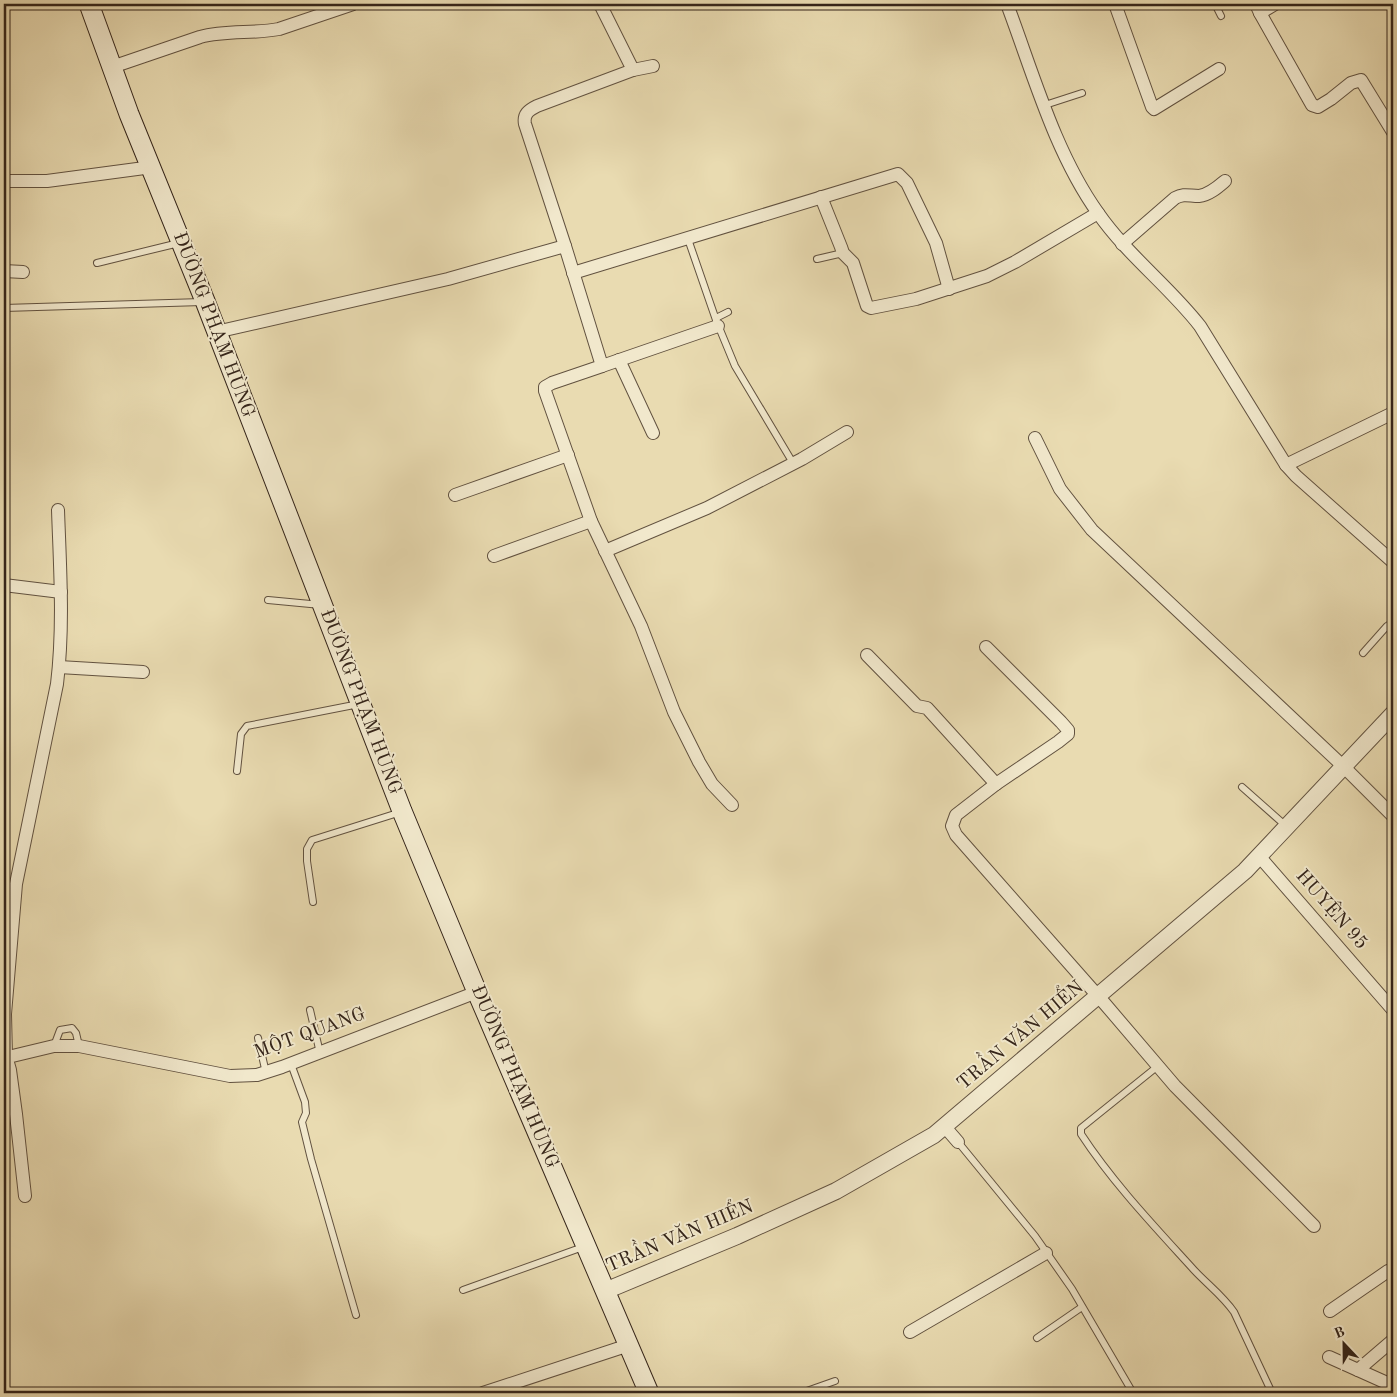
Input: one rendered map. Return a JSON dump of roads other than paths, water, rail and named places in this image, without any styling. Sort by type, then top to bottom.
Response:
[{"type":"main road","name":"ĐƯỜNG PHẠM HÙNG","points":[[89,4],[402,811],[477,992],[649,1393]]},
{"type":"street","points":[[112,67],[200,37],[213,34],[273,30],[353,4]]},
{"type":"street","points":[[600,4],[633,70]]},
{"type":"street","points":[[1007,4],[1062,152],[1098,213],[1122,244],[1185,306],[1200,326],[1286,465],[1393,562]]},
{"type":"street","points":[[1115,4],[1154,109],[1219,70]]},
{"type":"street","points":[[1275,4],[1258,9],[1312,105],[1318,107],[1351,83],[1361,80],[1393,132]]},
{"type":"street","points":[[602,366],[525,118],[526,113],[537,106],[633,70],[653,66]]},
{"type":"street","points":[[4,181],[48,181],[152,167]]},
{"type":"street","points":[[573,273],[898,174],[908,183],[936,243],[949,289]]},
{"type":"street","points":[[1122,244],[1178,196],[1184,194],[1201,196],[1225,181]]},
{"type":"street","points":[[821,197],[844,253],[853,263],[867,306],[871,308],[916,299],[987,276],[1015,262],[1098,213]]},
{"type":"street","points":[[216,332],[448,279],[565,246]]},
{"type":"street","points":[[4,271],[23,272]]},
{"type":"street","points":[[717,323],[545,387],[544,391],[591,521],[641,626],[682,730],[712,784],[732,805]]},
{"type":"street","points":[[619,360],[653,433]]},
{"type":"street","points":[[1286,465],[1393,413]]},
{"type":"street","points":[[606,551],[707,508],[794,463],[847,432]]},
{"type":"street","points":[[1035,438],[1060,489],[1092,530],[1393,816]]},
{"type":"street","points":[[455,495],[568,456]]},
{"type":"street","points":[[25,1196],[10,1070],[5,1057],[5,1014],[16,884],[59,667],[61,592],[58,510]]},
{"type":"street","points":[[494,556],[591,521]]},
{"type":"street","points":[[4,585],[61,592]]},
{"type":"street","points":[[986,647],[1068,730],[1066,736],[996,784],[956,815],[952,826],[956,835],[1182,1093],[1314,1226]]},
{"type":"street","points":[[867,654],[917,706],[929,710],[996,784]]},
{"type":"street","points":[[59,667],[143,672]]},
{"type":"street","name":"TRẦN VĂN HIỂN","points":[[605,1290],[734,1237],[836,1191],[934,1135],[951,1135],[1104,1002],[1245,871],[1287,827],[1354,777],[1393,714]]},
{"type":"street","name":"HUYỆN 95","points":[[1259,856],[1393,1010]]},
{"type":"street","name":"MỘT QUANG","points":[[5,1057],[54,1046],[79,1046],[230,1076],[266,1073],[477,992]]},
{"type":"street","points":[[910,1332],[1046,1253]]},
{"type":"street","points":[[1330,1311],[1388,1271]]},
{"type":"street","points":[[1358,1370],[1393,1340]]},
{"type":"street","points":[[483,1393],[629,1345]]},
{"type":"street","points":[[1329,1357],[1393,1388]]},
{"type":"lane","points":[[1215,4],[1221,16]]},
{"type":"lane","points":[[1044,105],[1082,94]]},
{"type":"lane","points":[[688,239],[717,323],[735,366],[794,463]]},
{"type":"lane","points":[[97,263],[180,242]]},
{"type":"lane","points":[[818,259],[844,253]]},
{"type":"lane","points":[[4,308],[205,302]]},
{"type":"lane","points":[[717,323],[718,317],[728,312]]},
{"type":"lane","points":[[268,600],[322,605]]},
{"type":"lane","points":[[1363,653],[1387,626],[1393,622]]},
{"type":"lane","points":[[237,771],[241,734],[247,726],[360,703]]},
{"type":"lane","points":[[1242,787],[1287,827]]},
{"type":"lane","points":[[313,902],[307,861],[307,849],[312,840],[402,811]]},
{"type":"lane","points":[[310,1010],[320,1053]]},
{"type":"lane","points":[[54,1046],[60,1030],[72,1028],[76,1032],[79,1046]]},
{"type":"lane","points":[[258,1038],[266,1073]]},
{"type":"lane","points":[[291,1064],[305,1102],[306,1113],[302,1122],[311,1159],[356,1315]]},
{"type":"lane","points":[[1158,1066],[1081,1128],[1081,1134],[1094,1153],[1147,1217],[1234,1312],[1272,1393]]},
{"type":"lane","points":[[951,1135],[1035,1236],[1082,1307],[1133,1393]]},
{"type":"lane","points":[[463,1290],[587,1246]]},
{"type":"lane","points":[[1037,1338],[1082,1307]]},
{"type":"lane","points":[[801,1393],[835,1381]]}]
